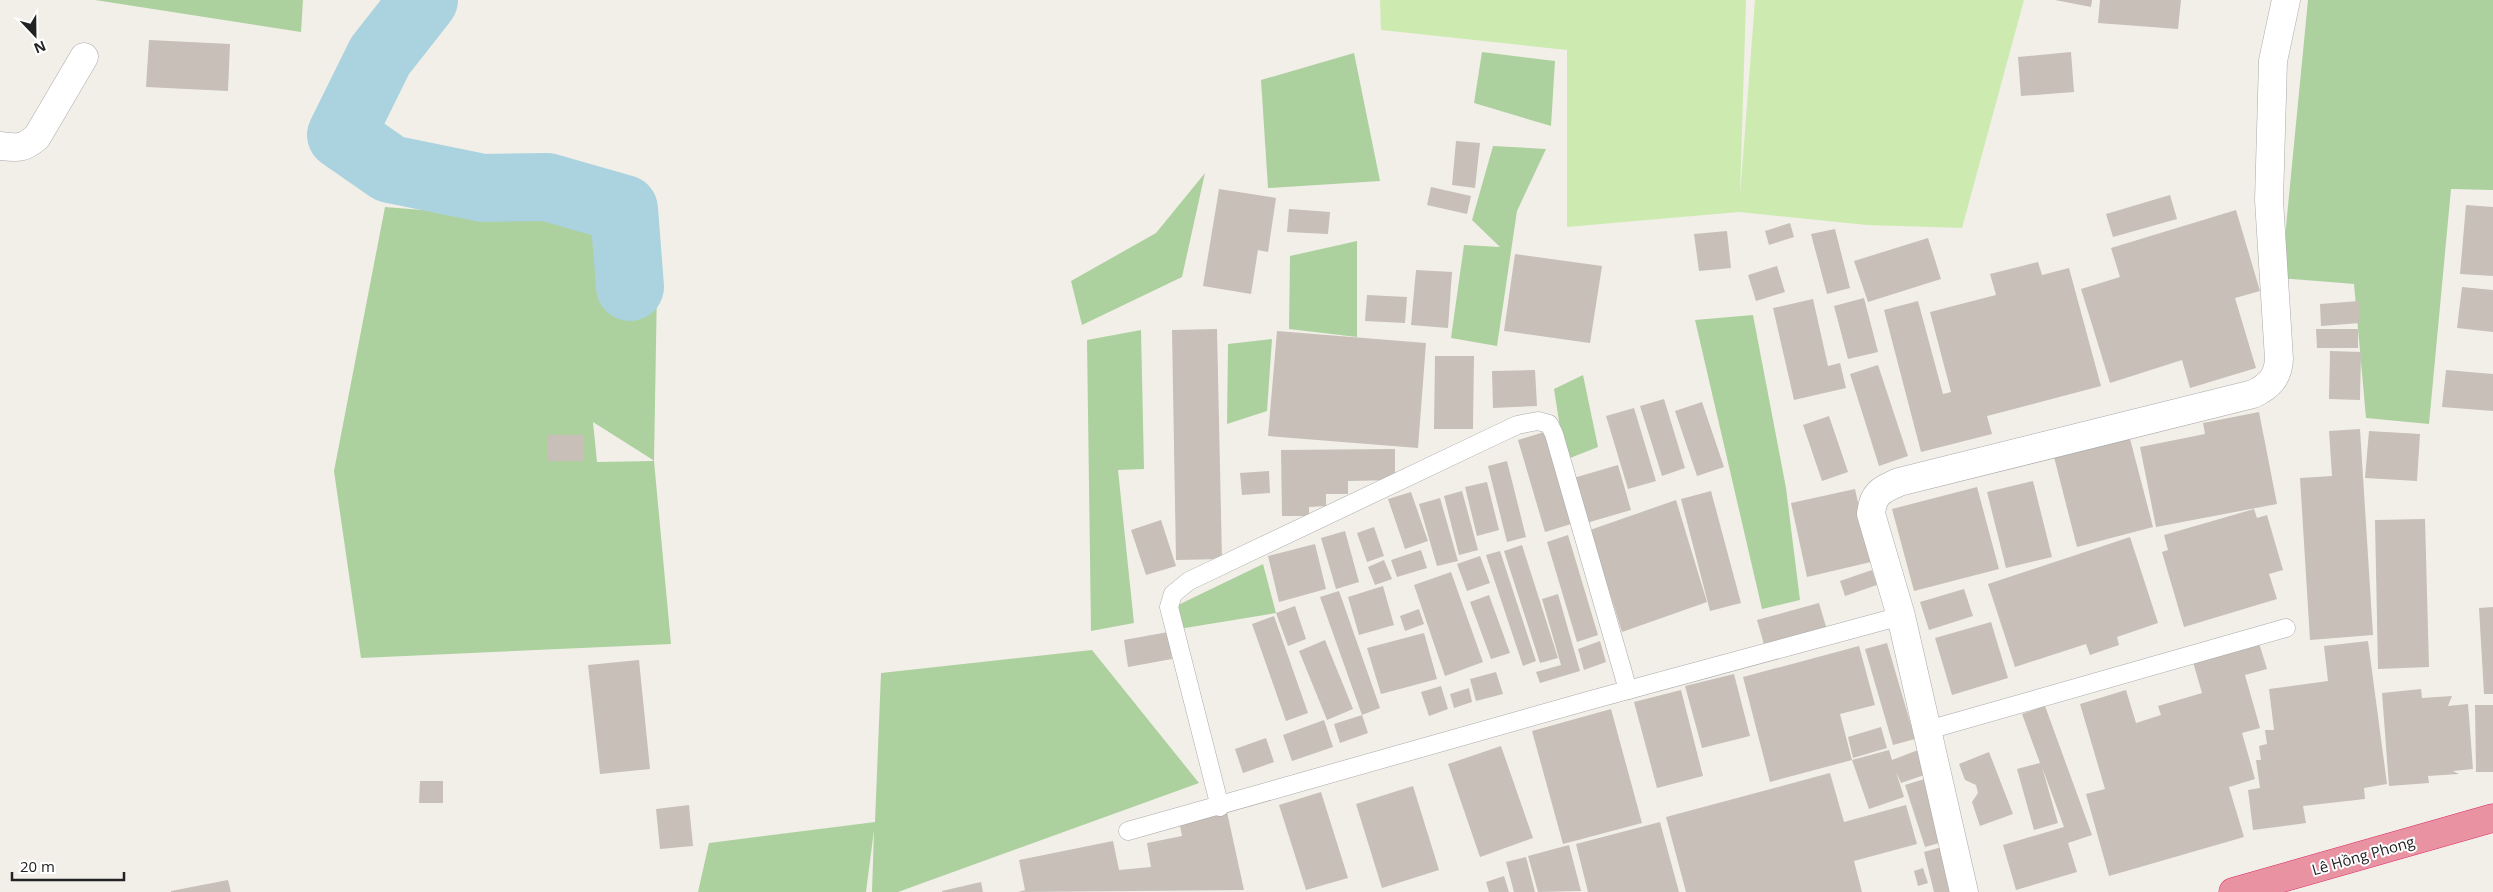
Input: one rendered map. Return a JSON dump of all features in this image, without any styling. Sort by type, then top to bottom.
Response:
[{"type":"highway","name":"Lê Hồng Phong","points":[[2233,892],[2493,818]]},
{"type":"street","points":[[1964,892],[1901,616],[1872,514],[1873,500],[1882,490],[1899,482],[2253,394],[2264,389],[2278,373],[2279,359],[2269,200],[2273,61],[2286,0]]},
{"type":"street","points":[[0,146],[15,148],[27,146],[37,137],[84,56]]},
{"type":"lane","points":[[1220,807],[1169,607],[1173,594],[1189,581],[1517,425],[1538,421],[1549,424],[1554,434],[1628,690]]},
{"type":"lane","points":[[1128,831],[1220,807],[1628,690],[1901,616]]},
{"type":"lane","points":[[1928,730],[2286,628]]},
{"type":"green space","points":[[95,0],[303,0],[301,32]]},
{"type":"green space","points":[[1380,0],[1746,0],[1740,196],[1755,0],[2024,0],[1962,228],[1867,225],[1739,212],[1567,227],[1567,50],[1381,30]]},
{"type":"green space","points":[[2308,0],[2493,0],[2493,190],[2451,189],[2429,424],[2366,418],[2354,284],[2281,278]]},
{"type":"green space","points":[[1482,52],[1555,61],[1551,126],[1474,103]]},
{"type":"green space","points":[[1354,53],[1380,181],[1268,188],[1261,80]]},
{"type":"green space","points":[[1493,146],[1546,149],[1517,211],[1497,346],[1451,338],[1464,245],[1500,247],[1472,220]]},
{"type":"green space","points":[[1205,173],[1182,277],[1082,325],[1071,281],[1156,233]]},
{"type":"green space","points":[[385,207],[658,229],[654,461],[671,644],[361,658],[334,471]],"holes":[[[593,422],[653,460],[597,462]]]},
{"type":"green space","points":[[1357,241],[1357,337],[1289,329],[1290,256]]},
{"type":"green space","points":[[1753,315],[1786,488],[1800,600],[1762,609],[1695,320]]},
{"type":"green space","points":[[1141,330],[1144,469],[1118,470],[1134,623],[1091,631],[1087,340]]},
{"type":"green space","points":[[1272,339],[1267,411],[1227,424],[1228,344]]},
{"type":"green space","points":[[1583,375],[1598,447],[1565,460],[1554,389]]},
{"type":"green space","points":[[1263,564],[1276,613],[1179,629],[1178,605]]},
{"type":"green space","points":[[1092,650],[1199,783],[898,892],[872,892],[874,830],[866,892],[698,892],[709,843],[875,822],[881,673]]},
{"type":"building","points":[[2055,0],[2092,0],[2091,7]]},
{"type":"building","points":[[2100,0],[2181,0],[2178,29],[2098,23]]},
{"type":"building","points":[[149,40],[230,44],[228,91],[146,87]]},
{"type":"building","points":[[2071,52],[2074,92],[2021,96],[2018,57]]},
{"type":"building","points":[[1456,141],[1480,143],[1475,188],[1452,185]]},
{"type":"building","points":[[1431,187],[1471,196],[1467,214],[1427,205]]},
{"type":"building","points":[[1219,189],[1276,198],[1268,252],[1258,250],[1251,294],[1203,286]]},
{"type":"building","points":[[2170,195],[2177,219],[2113,237],[2106,214]]},
{"type":"building","points":[[2466,205],[2493,207],[2493,276],[2460,274]]},
{"type":"building","points":[[1289,209],[1330,212],[1328,234],[1287,232]]},
{"type":"building","points":[[2236,210],[2260,291],[2235,298],[2256,368],[2190,388],[2182,360],[2110,383],[2081,289],[2120,277],[2111,248]]},
{"type":"building","points":[[1790,223],[1794,237],[1769,245],[1765,231]]},
{"type":"building","points":[[1835,229],[1850,288],[1827,294],[1811,234]]},
{"type":"building","points":[[1727,231],[1731,268],[1699,271],[1694,234]]},
{"type":"building","points":[[1928,238],[1941,279],[1868,302],[1854,261]]},
{"type":"building","points":[[1515,254],[1602,266],[1590,343],[1504,331]]},
{"type":"building","points":[[2038,262],[2042,275],[2069,268],[2101,386],[1987,416],[1992,434],[1921,452],[1884,310],[1918,301],[1943,394],[1951,392],[1930,312],[1996,295],[1990,274]]},
{"type":"building","points":[[1777,266],[1785,292],[1756,301],[1748,275]]},
{"type":"building","points":[[1416,270],[1452,272],[1448,328],[1411,325]]},
{"type":"building","points":[[2462,287],[2493,290],[2493,332],[2457,328]]},
{"type":"building","points":[[1367,295],[1407,297],[1405,323],[1365,321]]},
{"type":"building","points":[[1864,298],[1878,352],[1848,359],[1834,306]]},
{"type":"building","points":[[1813,299],[1828,366],[1840,363],[1846,388],[1794,400],[1773,308]]},
{"type":"building","points":[[2359,301],[2360,323],[2321,326],[2320,304]]},
{"type":"building","points":[[1217,329],[1222,559],[1176,560],[1172,330]]},
{"type":"building","points":[[2316,329],[2358,329],[2358,348],[2317,348]]},
{"type":"building","points":[[1277,331],[1426,343],[1418,448],[1268,436]]},
{"type":"building","points":[[2330,351],[2361,352],[2360,400],[2329,399]]},
{"type":"building","points":[[1435,356],[1474,356],[1473,429],[1434,429]]},
{"type":"building","points":[[1878,365],[1908,456],[1879,466],[1850,374]]},
{"type":"building","points":[[1535,370],[1537,406],[1493,408],[1492,371]]},
{"type":"building","points":[[2446,370],[2493,374],[2493,411],[2442,407]]},
{"type":"building","points":[[1664,399],[1685,468],[1662,476],[1640,406]]},
{"type":"building","points":[[1702,402],[1724,467],[1697,476],[1675,411]]},
{"type":"building","points":[[1634,408],[1656,481],[1628,489],[1606,416]]},
{"type":"building","points":[[2259,412],[2277,504],[2156,527],[2140,447],[2205,434],[2203,423]]},
{"type":"building","points":[[1829,416],[1848,472],[1822,481],[1803,425]]},
{"type":"building","points":[[2360,429],[2373,635],[2310,640],[2300,478],[2332,476],[2329,431]]},
{"type":"building","points":[[2128,431],[2153,527],[2077,547],[2054,457]]},
{"type":"building","points":[[2369,431],[2420,434],[2417,481],[2365,478]]},
{"type":"building","points":[[1544,432],[1571,524],[1545,532],[1518,440]]},
{"type":"building","points":[[548,435],[583,435],[583,461],[548,461]]},
{"type":"building","points":[[1395,449],[1395,480],[1348,481],[1348,494],[1326,494],[1326,506],[1309,507],[1309,516],[1282,516],[1281,450]]},
{"type":"building","points":[[1507,461],[1526,537],[1507,542],[1488,466]]},
{"type":"building","points":[[1618,465],[1631,510],[1583,524],[1570,479]]},
{"type":"building","points":[[1269,471],[1270,493],[1242,495],[1240,473]]},
{"type":"building","points":[[2033,481],[2052,557],[2006,568],[1987,492]]},
{"type":"building","points":[[1487,482],[1499,530],[1477,536],[1465,487]]},
{"type":"building","points":[[1977,487],[1999,569],[1914,591],[1892,509]]},
{"type":"building","points":[[1855,489],[1871,562],[1807,577],[1791,503]]},
{"type":"building","points":[[1462,491],[1478,550],[1459,555],[1444,496]]},
{"type":"building","points":[[1711,491],[1741,603],[1710,611],[1681,499]]},
{"type":"building","points":[[1411,492],[1428,541],[1405,549],[1388,499]]},
{"type":"building","points":[[1440,498],[1458,561],[1437,566],[1419,504]]},
{"type":"building","points":[[1676,500],[1707,602],[1622,632],[1590,530]]},
{"type":"building","points":[[2254,509],[2257,518],[2267,515],[2283,570],[2269,574],[2277,599],[2184,627],[2162,552],[2168,550],[2164,535]]},
{"type":"building","points":[[2425,519],[2429,667],[2378,669],[2375,520]]},
{"type":"building","points":[[1161,520],[1176,566],[1146,575],[1131,530]]},
{"type":"building","points":[[1374,527],[1384,556],[1367,562],[1357,533]]},
{"type":"building","points":[[1345,531],[1359,582],[1336,589],[1321,538]]},
{"type":"building","points":[[1568,535],[1598,635],[1577,642],[1547,542]]},
{"type":"building","points":[[2130,537],[2158,623],[2117,637],[2119,645],[2090,655],[2086,644],[2015,667],[1988,584]]},
{"type":"building","points":[[1315,544],[1326,589],[1279,602],[1268,556]]},
{"type":"building","points":[[1522,545],[1558,658],[1540,663],[1504,551]]},
{"type":"building","points":[[1421,550],[1427,568],[1397,577],[1391,560]]},
{"type":"building","points":[[1500,551],[1536,661],[1523,666],[1486,555]]},
{"type":"building","points":[[1480,556],[1490,583],[1467,591],[1457,564]]},
{"type":"building","points":[[1384,560],[1392,579],[1375,585],[1368,567]]},
{"type":"building","points":[[1872,570],[1877,585],[1845,596],[1840,581]]},
{"type":"building","points":[[1451,572],[1483,662],[1445,676],[1414,585]]},
{"type":"building","points":[[1383,586],[1394,625],[1359,635],[1348,597]]},
{"type":"building","points":[[1964,589],[1973,616],[1929,630],[1920,602]]},
{"type":"building","points":[[1339,591],[1380,708],[1362,715],[1320,597]]},
{"type":"building","points":[[1558,594],[1580,671],[1540,683],[1536,672],[1561,665],[1542,599]]},
{"type":"building","points":[[1489,595],[1510,653],[1491,659],[1470,602]]},
{"type":"building","points":[[1819,603],[1827,630],[1765,648],[1757,620]]},
{"type":"building","points":[[1295,606],[1306,639],[1288,646],[1276,613]]},
{"type":"building","points":[[2493,607],[2493,694],[2484,694],[2479,608]]},
{"type":"building","points":[[1419,609],[1424,624],[1405,631],[1400,616]]},
{"type":"building","points":[[1274,616],[1308,713],[1286,721],[1252,624]]},
{"type":"building","points":[[1991,622],[2008,678],[1952,695],[1935,638]]},
{"type":"building","points":[[1168,632],[1172,659],[1128,667],[1124,640]]},
{"type":"building","points":[[1424,633],[1437,679],[1381,694],[1367,648]]},
{"type":"building","points":[[1325,640],[1353,709],[1327,720],[1299,651]]},
{"type":"building","points":[[1600,641],[1606,662],[1584,670],[1578,649]]},
{"type":"building","points":[[2368,641],[2387,784],[2364,788],[2365,799],[2303,806],[2306,823],[2253,830],[2248,790],[2260,788],[2256,760],[2261,760],[2259,746],[2267,744],[2265,730],[2274,730],[2269,689],[2328,681],[2324,646]]},
{"type":"building","points":[[1887,643],[1915,739],[1893,745],[1865,649]]},
{"type":"building","points":[[2259,643],[2267,669],[2245,675],[2260,728],[2242,733],[2255,779],[2229,787],[2244,837],[2109,876],[2086,794],[2105,789],[2080,704],[2126,690],[2136,723],[2161,715],[2158,706],[2202,693],[2193,662]]},
{"type":"building","points":[[1859,646],[1875,705],[1840,714],[1852,760],[1770,782],[1743,677]]},
{"type":"building","points":[[639,660],[650,769],[600,774],[588,665]]},
{"type":"building","points":[[1496,672],[1503,694],[1476,701],[1470,679]]},
{"type":"building","points":[[1734,674],[1750,736],[1702,748],[1685,686]]},
{"type":"building","points":[[1441,686],[1448,709],[1429,716],[1421,692]]},
{"type":"building","points":[[1469,688],[1472,702],[1454,708],[1450,694]]},
{"type":"building","points":[[2421,689],[2422,698],[2452,696],[2448,706],[2468,704],[2473,769],[2453,771],[2459,774],[2428,776],[2429,783],[2389,786],[2382,693]]},
{"type":"building","points":[[1681,690],[1703,776],[1657,788],[1634,702]]},
{"type":"building","points":[[2475,705],[2493,705],[2493,772],[2476,772]]},
{"type":"building","points":[[2045,706],[2092,835],[2068,843],[2077,872],[2016,890],[2003,845],[2064,827],[2042,767],[2058,823],[2034,830],[2017,769],[2040,763],[2022,714]]},
{"type":"building","points":[[1611,709],[1642,823],[1563,844],[1532,731]]},
{"type":"building","points":[[1362,715],[1368,733],[1340,743],[1334,724]]},
{"type":"building","points":[[1324,720],[1333,747],[1292,761],[1283,735]]},
{"type":"building","points":[[1881,727],[1887,748],[1853,758],[1848,737]]},
{"type":"building","points":[[1266,738],[1274,762],[1243,773],[1235,749]]},
{"type":"building","points":[[1501,746],[1533,838],[1480,857],[1448,764]]},
{"type":"building","points":[[1889,750],[1892,760],[1918,750],[1927,774],[1901,783],[1896,772],[1904,797],[1869,809],[1852,760]]},
{"type":"building","points":[[1989,752],[2013,814],[1980,826],[1972,802],[1978,793],[1976,785],[1965,780],[1959,764]]},
{"type":"building","points":[[1830,773],[1844,822],[1906,805],[1917,844],[1854,861],[1862,892],[1686,892],[1666,817]]},
{"type":"building","points":[[1931,777],[1950,840],[1925,847],[1905,785]]},
{"type":"building","points":[[420,781],[443,781],[443,803],[419,803]]},
{"type":"building","points":[[1413,786],[1439,870],[1382,888],[1356,804]]},
{"type":"building","points":[[1321,792],[1348,878],[1306,890],[1279,805]]},
{"type":"building","points":[[689,805],[693,846],[660,849],[656,809]]},
{"type":"building","points":[[1227,812],[1244,890],[1018,892],[1025,890],[1019,860],[1113,841],[1119,870],[1151,867],[1147,843],[1182,836],[1179,821]]},
{"type":"building","points":[[1660,822],[1679,892],[1588,892],[1576,844]]},
{"type":"building","points":[[1569,845],[1581,891],[1538,892],[1528,856]]},
{"type":"building","points":[[1949,845],[1961,892],[1934,892],[1924,852]]},
{"type":"building","points":[[1526,857],[1535,892],[1514,892],[1506,862]]},
{"type":"building","points":[[1923,868],[1928,883],[1918,886],[1914,871]]},
{"type":"building","points":[[1504,876],[1509,892],[1489,892],[1486,882]]},
{"type":"building","points":[[228,880],[231,892],[171,892],[171,891]]},
{"type":"building","points":[[981,882],[983,892],[942,892],[942,891]]},
{"type":"waterway","points":[[424,0],[380,56],[341,135],[390,169],[483,188],[547,187],[624,209],[630,287]]}]
